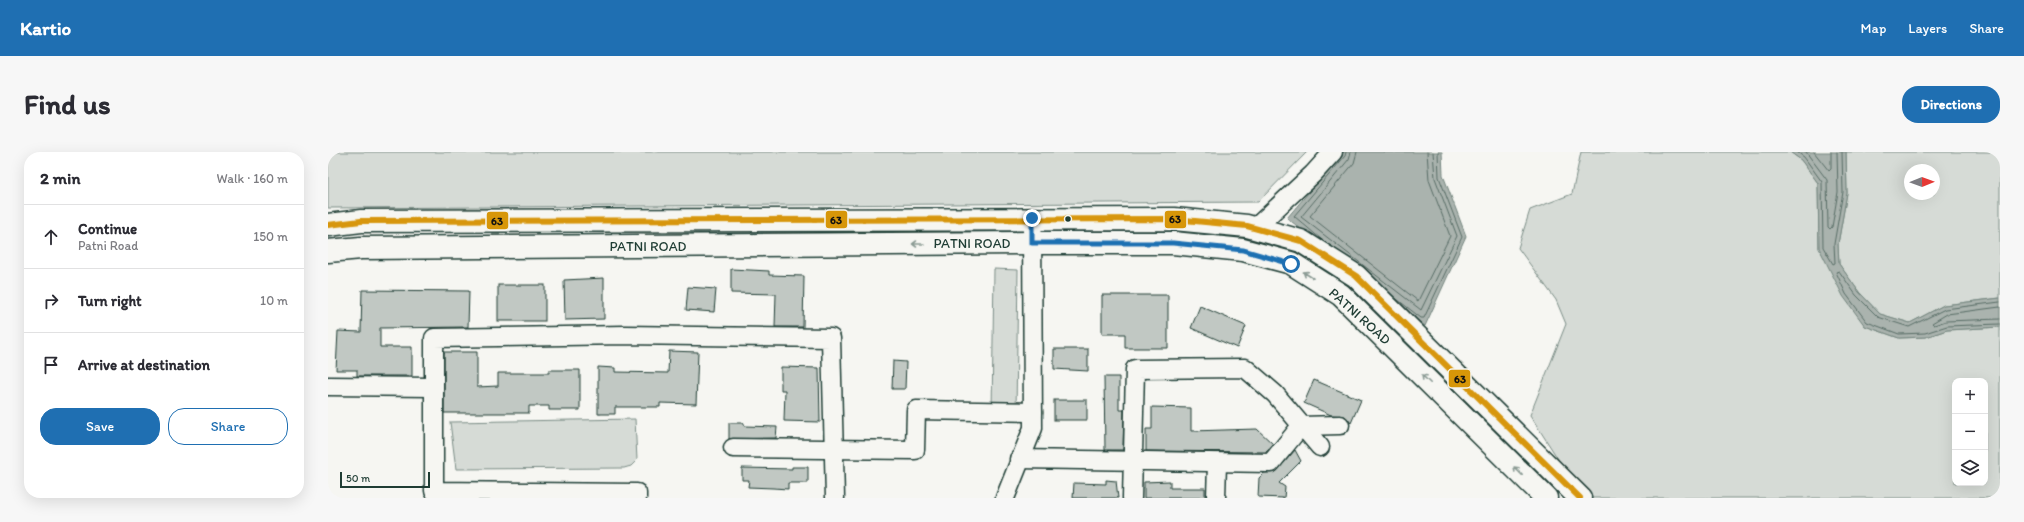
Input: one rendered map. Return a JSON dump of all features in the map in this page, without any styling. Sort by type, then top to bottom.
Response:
[{"type":"main road","name":"PATNI ROAD","points":[[328,225],[369,221],[1032,218],[1174,219],[1254,228],[1301,241],[1356,276],[1580,498]]},
{"type":"main road","name":"PATNI ROAD","points":[[328,251],[377,248],[1032,243],[1173,243],[1243,250],[1291,264],[1341,295],[1546,498]]},
{"type":"street","points":[[1254,228],[1313,174],[1333,152]]},
{"type":"street","points":[[1005,498],[1019,459],[1033,428],[1032,218]]},
{"type":"street","points":[[637,498],[637,493],[434,491],[434,338],[625,336],[831,338],[835,498]]},
{"type":"street","points":[[1132,498],[1135,369],[1245,368],[1275,394],[1320,447]]},
{"type":"street","points":[[328,386],[433,387]]},
{"type":"street","points":[[733,448],[915,450],[916,410],[1033,412]]},
{"type":"street","points":[[1019,459],[1271,463],[1302,426],[1340,425]]},
{"type":"street","points":[[1216,498],[1217,463]]},
{"type":"shaded area","points":[[328,152],[1307,152],[1258,202],[328,208]]},
{"type":"shaded area","points":[[1581,152],[1790,152],[1801,160],[1818,183],[1819,248],[1865,326],[1899,338],[1926,337],[1947,330],[2000,327],[2000,498],[1583,498],[1530,415],[1566,324],[1556,300],[1518,248],[1530,210],[1572,194]]},
{"type":"shaded area","points":[[1846,152],[2000,152],[2000,298],[1944,305],[1910,323],[1880,314],[1859,292],[1839,264],[1838,244],[1847,193]]},
{"type":"shaded area","points":[[994,269],[1018,270],[1016,412],[992,412]]},
{"type":"shaded area","points":[[635,419],[637,460],[631,466],[624,468],[456,469],[450,422]]},
{"type":"water","points":[[1343,152],[1442,152],[1443,175],[1466,236],[1425,326],[1287,218]]},
{"type":"water","points":[[1790,152],[1846,152],[1847,193],[1838,244],[1839,264],[1859,292],[1880,314],[1910,323],[1944,305],[2000,298],[2000,327],[1947,330],[1926,337],[1899,338],[1865,326],[1843,296],[1819,248],[1818,183],[1801,160]]},
{"type":"building","points":[[731,269],[769,271],[769,275],[804,276],[803,327],[775,327],[776,294],[731,293]]},
{"type":"building","points":[[604,278],[604,319],[565,320],[564,280]]},
{"type":"building","points":[[498,285],[545,285],[545,321],[498,321]]},
{"type":"building","points":[[688,287],[716,289],[714,312],[686,310]]},
{"type":"building","points":[[362,290],[469,291],[468,327],[380,328],[380,347],[412,347],[412,376],[357,376],[357,370],[336,370],[338,331],[361,332]]},
{"type":"building","points":[[1102,295],[1168,295],[1168,348],[1125,348],[1125,334],[1102,334]]},
{"type":"building","points":[[1200,306],[1246,326],[1237,348],[1191,328]]},
{"type":"building","points":[[1054,349],[1088,349],[1088,371],[1054,369]]},
{"type":"building","points":[[669,351],[698,352],[696,404],[660,403],[660,407],[615,407],[615,414],[598,414],[598,367],[615,368],[615,372],[668,373]]},
{"type":"building","points":[[444,352],[477,352],[477,387],[498,386],[498,373],[549,373],[549,370],[580,370],[580,410],[549,410],[549,406],[529,406],[529,413],[444,413]]},
{"type":"building","points":[[893,361],[906,362],[905,389],[892,389]]},
{"type":"building","points":[[781,367],[819,368],[820,422],[784,421],[785,390],[781,390]]},
{"type":"building","points":[[1104,377],[1119,377],[1119,410],[1124,410],[1123,450],[1105,450]]},
{"type":"building","points":[[1314,380],[1361,400],[1351,423],[1345,416],[1331,415],[1304,403]]},
{"type":"building","points":[[1054,400],[1087,400],[1087,420],[1054,420]]},
{"type":"building","points":[[1152,407],[1191,408],[1191,431],[1257,429],[1273,444],[1266,452],[1146,451],[1146,429],[1152,429]]},
{"type":"building","points":[[729,423],[744,423],[744,426],[777,427],[776,438],[729,439]]},
{"type":"building","points":[[1295,450],[1301,461],[1279,483],[1285,487],[1284,498],[1258,497],[1259,478],[1264,473],[1276,472]]},
{"type":"building","points":[[792,467],[808,467],[808,483],[788,483],[788,489],[748,487],[749,480],[742,480],[742,468],[792,469]]},
{"type":"building","points":[[1106,480],[1116,481],[1118,498],[1073,498],[1074,483],[1106,484]]},
{"type":"building","points":[[1170,481],[1170,488],[1205,488],[1205,498],[1144,498],[1144,482]]},
{"type":"transit line","name":"63","points":[[328,225],[361,221],[1174,219],[1247,226],[1301,241],[1356,276],[1580,498]]},
{"type":"route","points":[[1032,218],[1032,243],[1173,243],[1243,250],[1291,264]]}]
